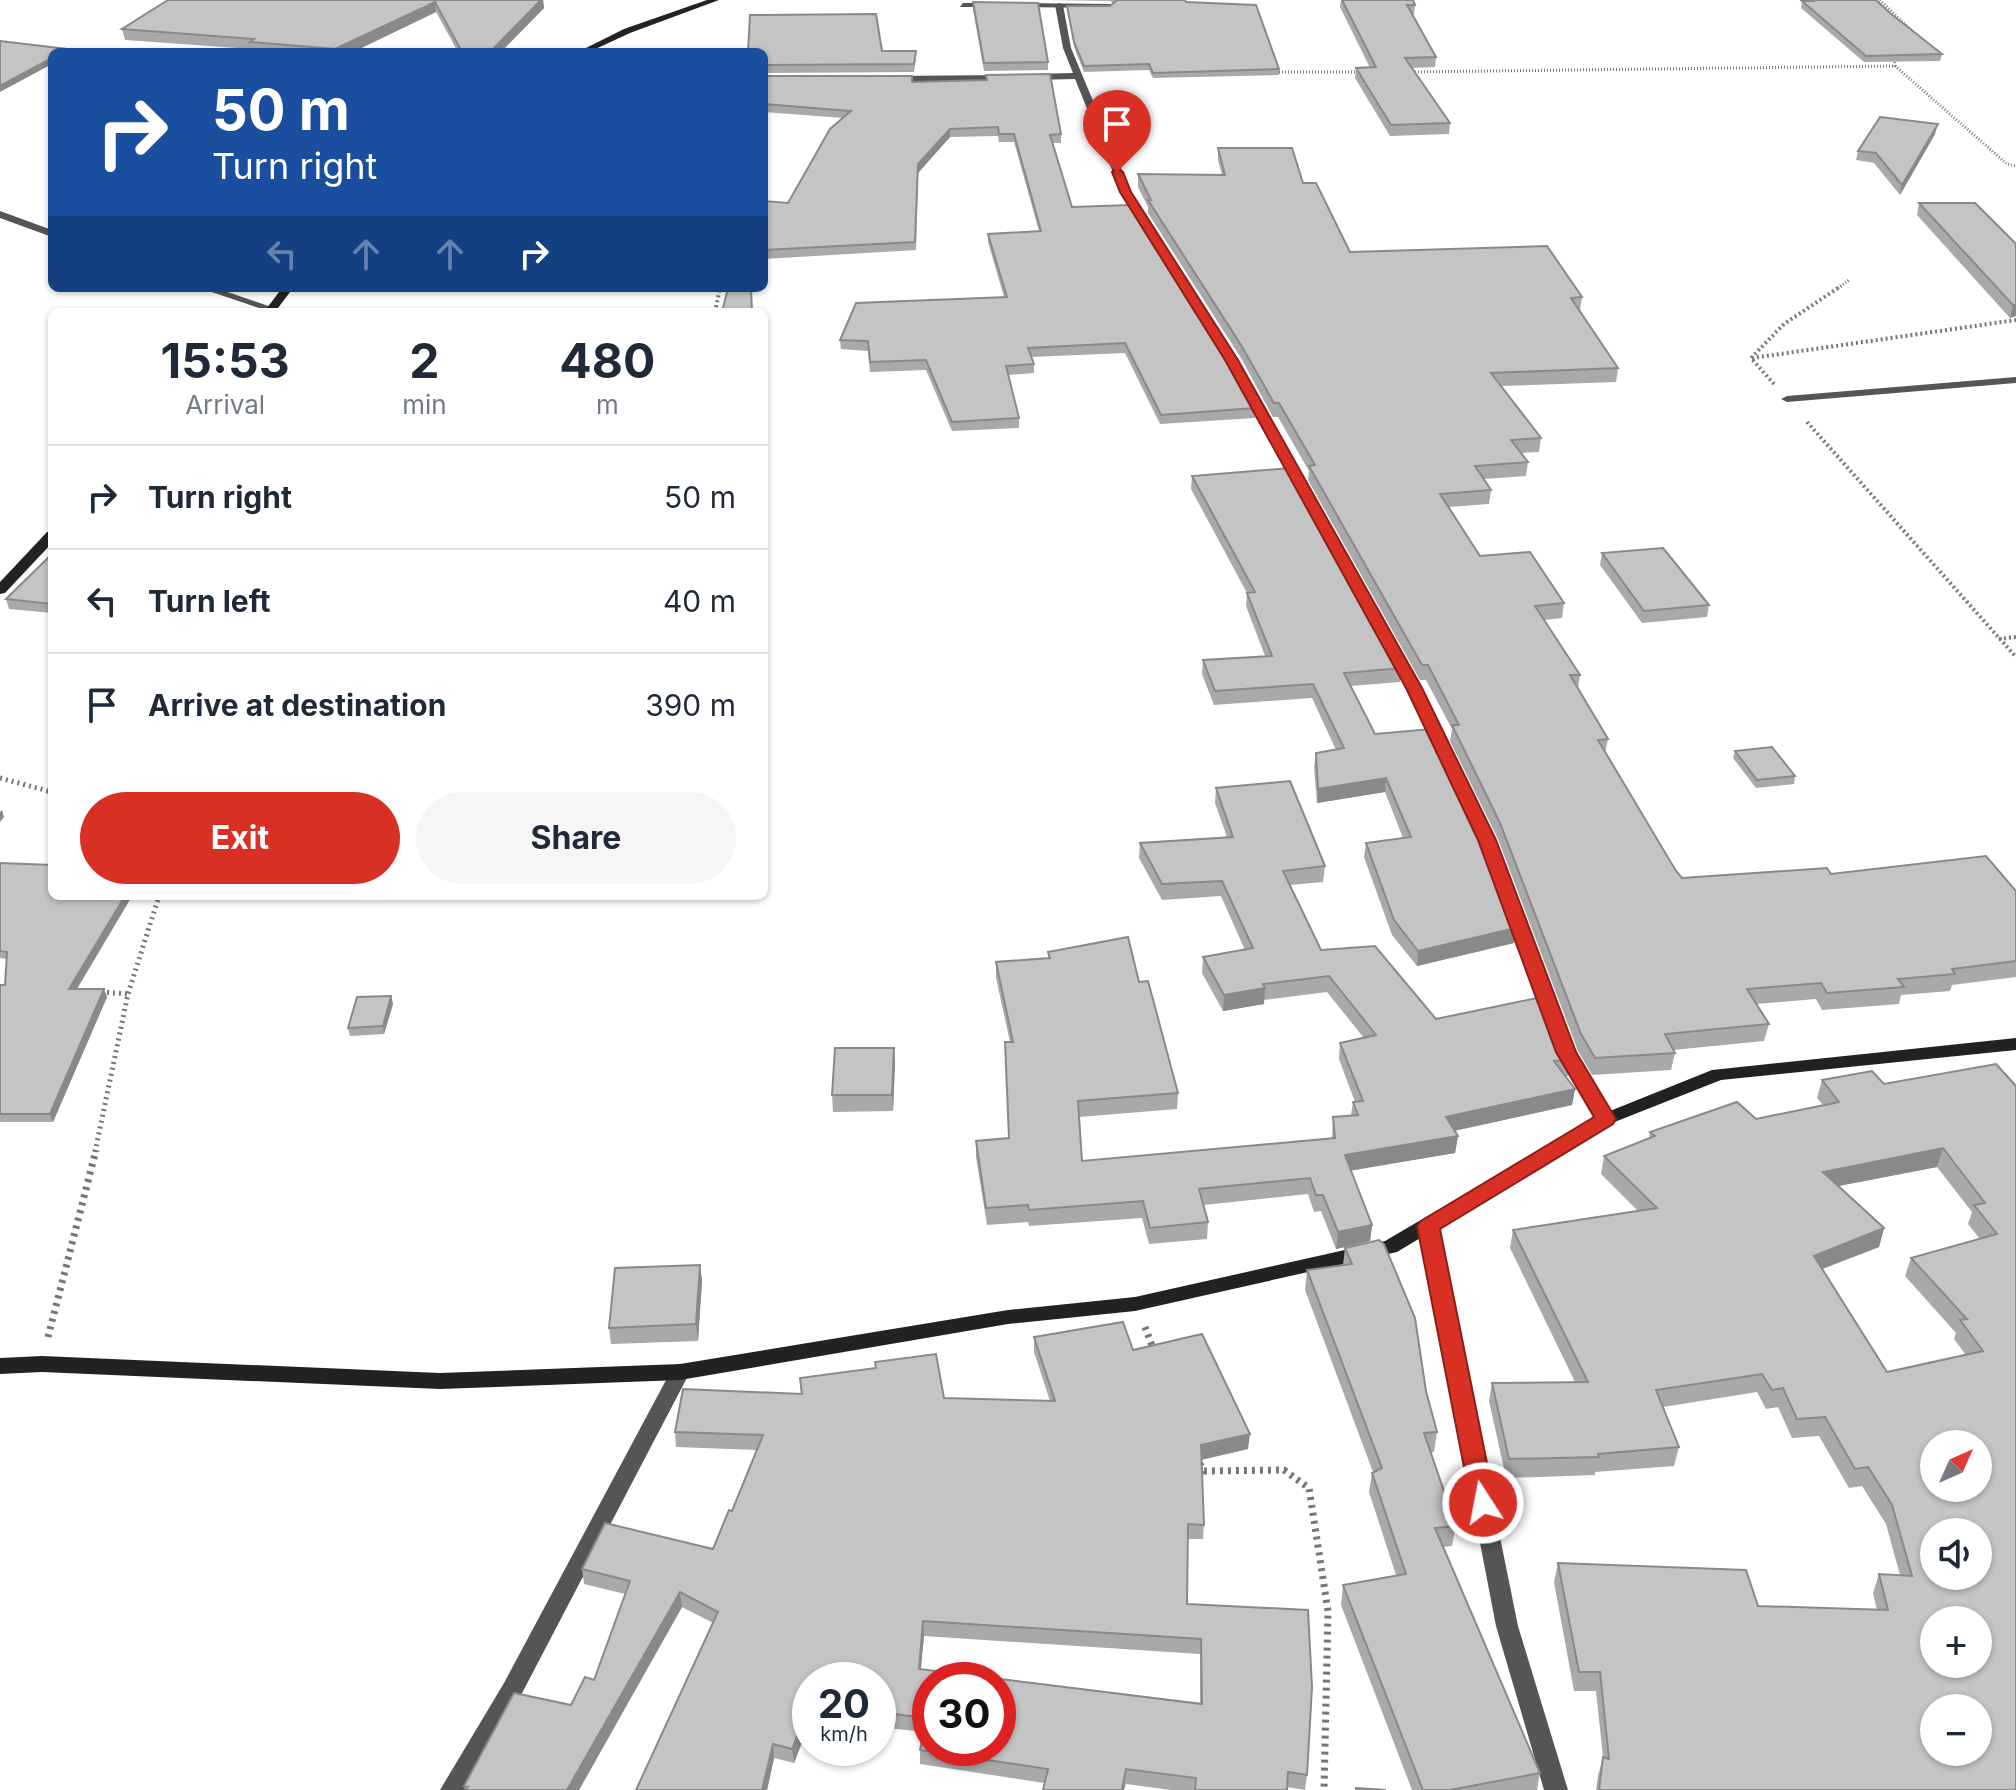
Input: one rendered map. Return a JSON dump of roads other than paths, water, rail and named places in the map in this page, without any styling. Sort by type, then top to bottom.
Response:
[{"type":"street","points":[[591,48],[627,31],[715,0]]},
{"type":"street","points":[[963,5],[995,5]]},
{"type":"street","points":[[1011,5],[1110,6]]},
{"type":"street","points":[[1059,5],[1067,48],[1126,192],[1232,360],[1414,688],[1487,840],[1566,1052],[1606,1119]]},
{"type":"street","points":[[887,79],[1078,76]]},
{"type":"street","points":[[0,214],[48,232]]},
{"type":"street","points":[[217,292],[265,308]]},
{"type":"street","points":[[273,308],[285,292]]},
{"type":"street","points":[[1787,399],[2016,380]]},
{"type":"street","points":[[0,590],[48,539]]},
{"type":"street","points":[[0,1366],[42,1364],[440,1381],[680,1372],[1008,1317],[1135,1304],[1390,1247],[1606,1119],[1718,1074],[2016,1044]]},
{"type":"street","points":[[1428,1226],[1507,1626],[1556,1790]]},
{"type":"street","points":[[452,1790],[512,1690],[680,1372]]}]
